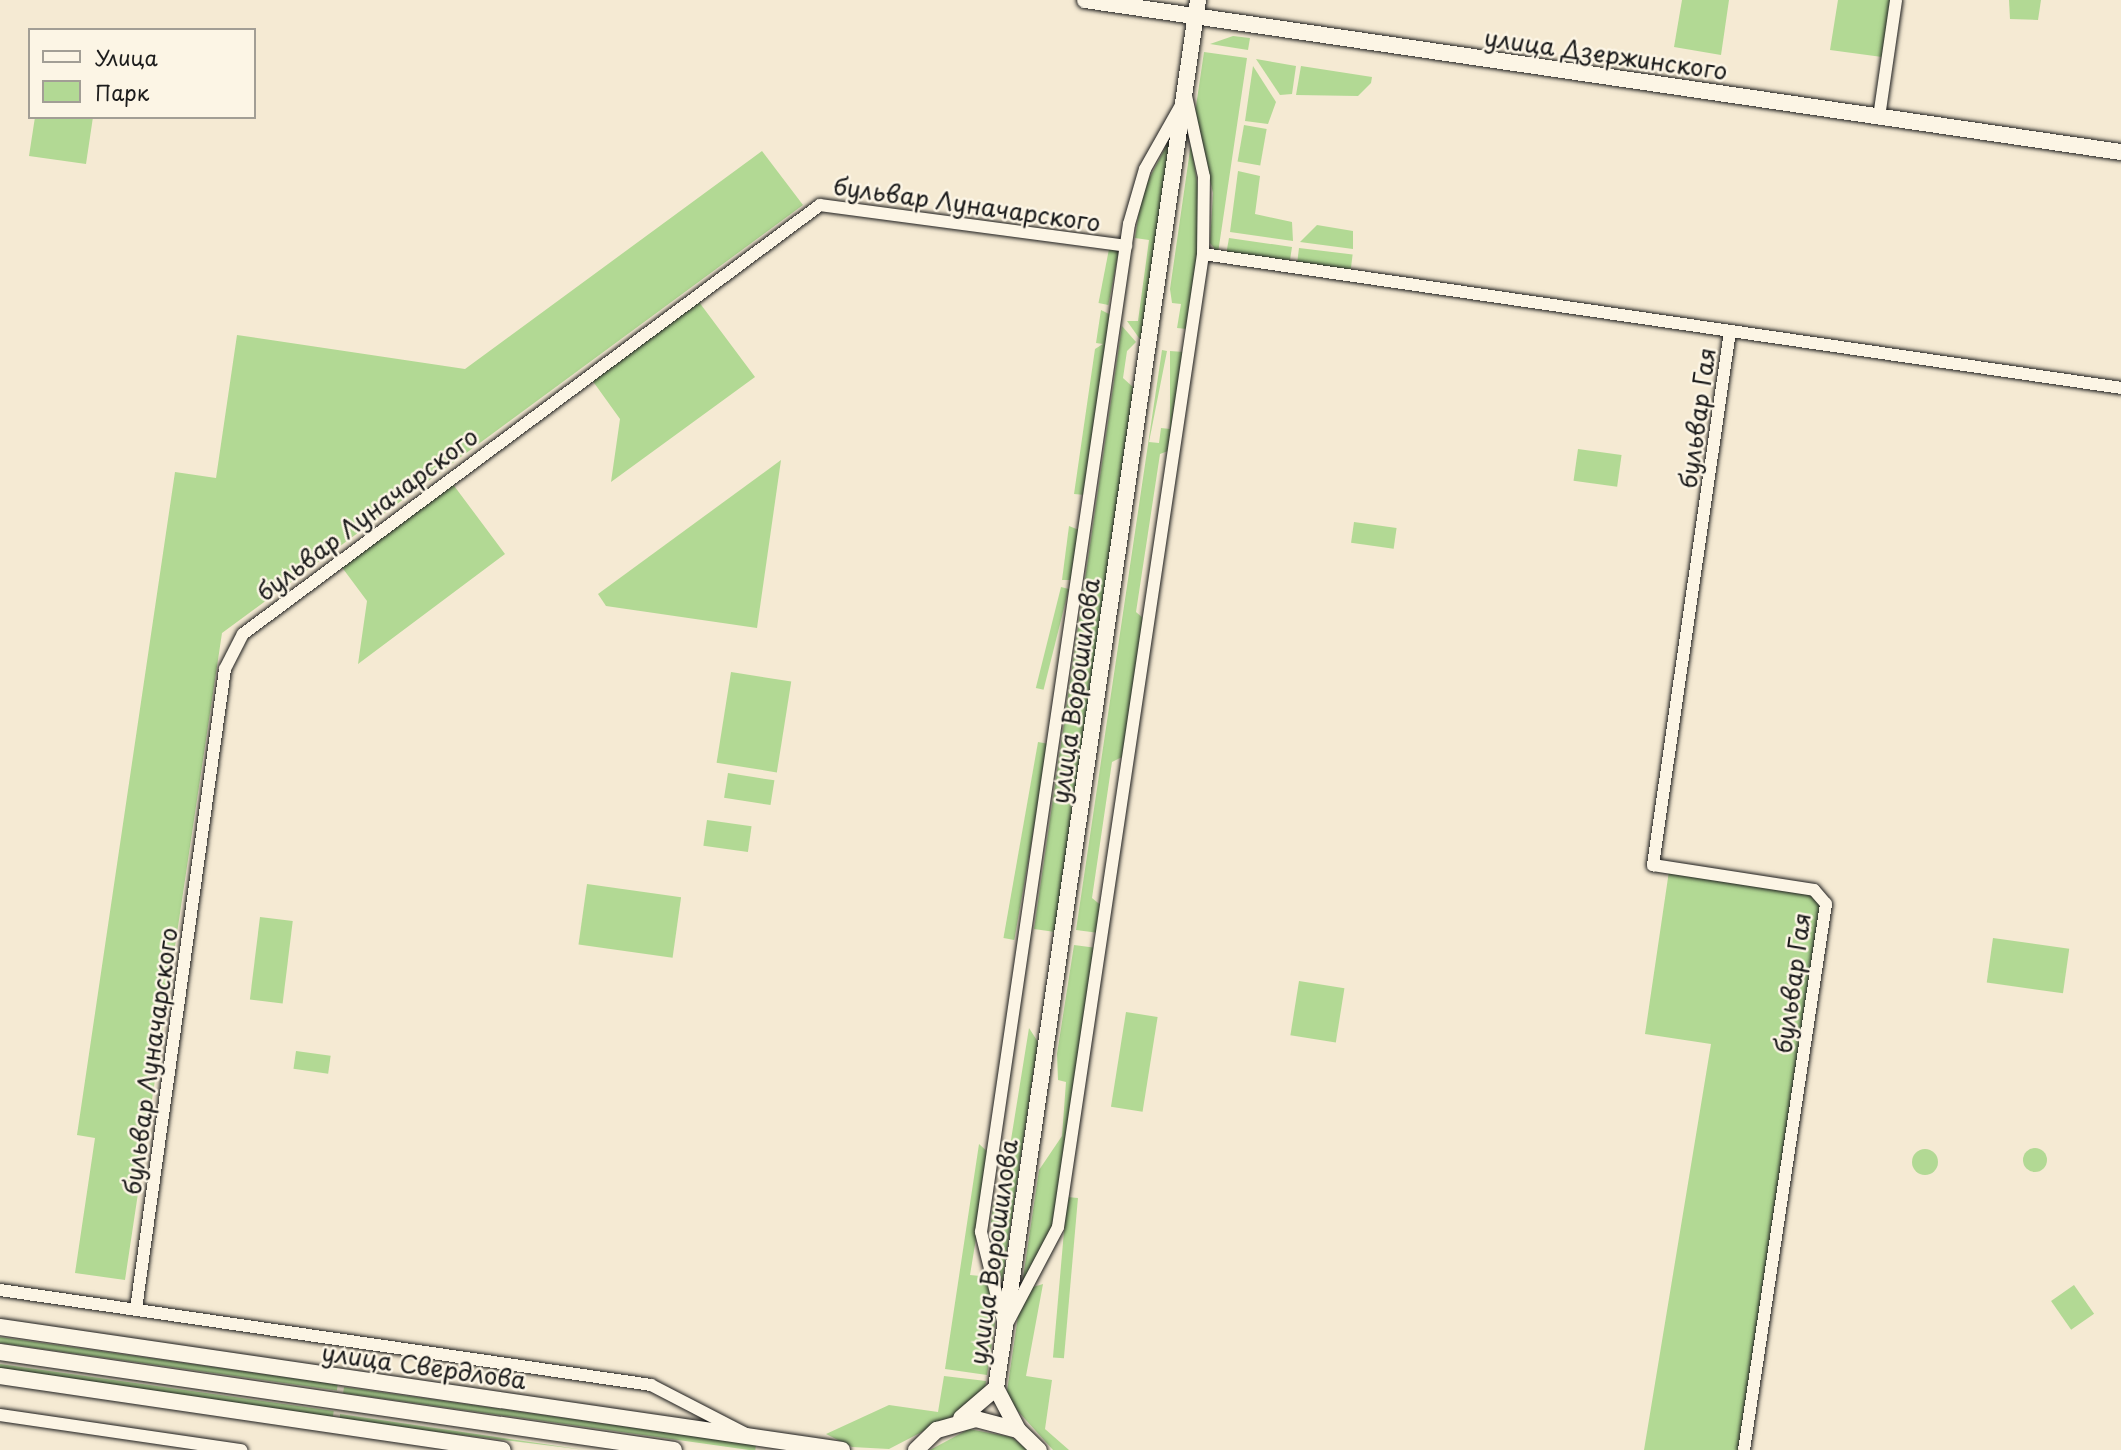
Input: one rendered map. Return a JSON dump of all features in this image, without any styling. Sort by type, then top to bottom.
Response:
[{"type":"main road","name":"улица Дзержинского","points":[[1085,0],[1197,8],[1879,117],[2121,152]]},
{"type":"main road","name":"улица Ворошилова","points":[[996,1388],[1197,8]]},
{"type":"main road","name":"улица Свердлова","points":[[0,1327],[842,1450]]},
{"type":"main road","name":"улица Свердлова","points":[[0,1352],[674,1450]]},
{"type":"main road","points":[[0,1376],[503,1450]]},
{"type":"main road","points":[[901,1450],[953,1422],[996,1388],[1018,1430],[1038,1449]]},
{"type":"main road","points":[[953,1422],[992,1420],[1018,1430]]},
{"type":"main road","points":[[915,1450],[928,1436]]},
{"type":"street","points":[[1879,117],[1896,0]]},
{"type":"street","points":[[1005,1327],[981,1232],[1126,246],[1145,169],[1186,95]]},
{"type":"street","points":[[1005,1327],[1058,1227],[1203,254],[1205,186],[1186,95]]},
{"type":"street","name":"бульвар Луначарского","points":[[136,1309],[225,669],[243,634],[820,205],[1126,246]]},
{"type":"street","points":[[1203,254],[2121,388]]},
{"type":"street","name":"бульвар Гая","points":[[1730,331],[1653,865],[1814,890],[1826,904],[1744,1450]]},
{"type":"street","points":[[0,1290],[650,1385],[749,1436]]},
{"type":"street","points":[[0,1415],[241,1450]]},
{"type":"green space","points":[[1682,0],[1729,0],[1721,55],[1674,47]]},
{"type":"green space","points":[[1838,0],[1891,0],[1882,57],[1830,50]]},
{"type":"green space","points":[[2009,0],[2041,0],[2038,20],[2010,19]]},
{"type":"green space","points":[[1233,36],[1250,38],[1248,50],[1210,44]]},
{"type":"green space","points":[[1204,52],[1247,58],[1218,253],[1210,243],[1213,193],[1195,113]]},
{"type":"green space","points":[[1256,59],[1296,66],[1292,94],[1280,95]]},
{"type":"green space","points":[[1253,66],[1276,102],[1268,124],[1245,121]]},
{"type":"green space","points":[[1301,66],[1372,77],[1371,83],[1358,96],[1296,95]]},
{"type":"green space","points":[[35,119],[93,119],[86,164],[29,156]]},
{"type":"green space","points":[[1244,125],[1267,129],[1260,165],[1238,161]]},
{"type":"green space","points":[[1170,139],[1142,338],[1139,338],[1127,321],[1138,321],[1149,240],[1135,238],[1142,192]]},
{"type":"green space","points":[[1191,143],[1202,215],[1187,329],[1177,328],[1181,304],[1172,303],[1170,289]]},
{"type":"green space","points":[[762,151],[803,205],[222,633],[125,1280],[75,1273],[95,1138],[77,1135],[175,472],[216,478],[237,335],[465,369]]},
{"type":"green space","points":[[1238,171],[1260,176],[1255,214],[1292,222],[1293,241],[1230,232]]},
{"type":"green space","points":[[1317,225],[1353,231],[1353,249],[1300,242]]},
{"type":"green space","points":[[1229,238],[1292,247],[1290,260],[1226,255]]},
{"type":"green space","points":[[1299,248],[1353,255],[1351,269],[1297,263]]},
{"type":"green space","points":[[1109,249],[1119,251],[1108,305],[1099,303]]},
{"type":"green space","points":[[699,302],[755,377],[611,482],[620,419],[592,380]]},
{"type":"green space","points":[[1101,310],[1111,315],[1085,495],[1074,494],[1095,349],[1103,344],[1096,343]]},
{"type":"green space","points":[[1122,326],[1136,342],[1127,351],[1123,378],[1134,388],[1055,932],[1034,929]]},
{"type":"green space","points":[[1162,350],[1167,351],[1149,442],[1159,443],[1161,428],[1170,429],[1170,351],[1184,352],[1168,451],[1160,454],[1136,612],[1144,619],[1126,755],[1112,762],[1092,898],[1103,907],[1099,933],[1076,930]]},
{"type":"green space","points":[[1578,449],[1622,455],[1617,487],[1574,481]]},
{"type":"green space","points":[[781,460],[757,628],[606,606],[598,594]]},
{"type":"green space","points":[[452,483],[505,554],[358,664],[367,601],[341,566]]},
{"type":"green space","points":[[1354,522],[1397,528],[1394,549],[1351,543]]},
{"type":"green space","points":[[1069,526],[1079,530],[1071,580],[1062,580]]},
{"type":"green space","points":[[1061,587],[1069,589],[1044,690],[1036,688]]},
{"type":"green space","points":[[731,672],[791,682],[777,772],[717,763]]},
{"type":"green space","points":[[1038,742],[1049,744],[1014,940],[1003,938]]},
{"type":"green space","points":[[728,773],[774,780],[771,805],[724,798]]},
{"type":"green space","points":[[707,820],[752,826],[748,852],[703,846]]},
{"type":"green space","points":[[1669,871],[1821,897],[1741,1450],[1644,1450],[1711,1044],[1645,1034]]},
{"type":"green space","points":[[587,884],[681,897],[673,958],[579,944]]},
{"type":"green space","points":[[260,917],[293,921],[283,1003],[250,999]]},
{"type":"green space","points":[[1993,938],[2069,949],[2063,993],[1987,983]]},
{"type":"green space","points":[[1074,945],[1097,948],[1055,1221],[1022,1285],[1039,1170],[1062,1136],[1066,1082],[1058,1080],[1057,1054]]},
{"type":"green space","points":[[1299,981],[1344,988],[1336,1043],[1290,1035]]},
{"type":"green space","points":[[1126,1012],[1158,1017],[1143,1112],[1111,1107]]},
{"type":"green space","points":[[1029,1028],[1038,1042],[1002,1283],[991,1222],[993,1206],[1001,1202]]},
{"type":"green space","points":[[296,1051],[331,1056],[328,1074],[293,1069]]},
{"type":"green space","points":[[979,1144],[990,1154],[970,1275],[991,1277],[996,1317],[987,1375],[945,1369]]},
{"type":"green space","points":[[2035,1148],[2044,1151],[2047,1160],[2044,1169],[2035,1172],[2026,1169],[2023,1160],[2026,1151]]},
{"type":"green space","points":[[1925,1149],[1934,1153],[1938,1162],[1934,1171],[1925,1175],[1916,1171],[1912,1162],[1916,1153]]},
{"type":"green space","points":[[1067,1197],[1078,1198],[1064,1358],[1053,1357]]},
{"type":"green space","points":[[1043,1284],[1026,1376],[1052,1380],[1045,1429],[1069,1450],[1053,1450],[1006,1398],[1018,1316],[1033,1287]]},
{"type":"green space","points":[[2074,1285],[2094,1314],[2071,1330],[2051,1301]]},
{"type":"green space","points":[[0,1337],[338,1384],[337,1390],[0,1343]]},
{"type":"green space","points":[[0,1364],[334,1411],[333,1417],[0,1370]]},
{"type":"green space","points":[[944,1376],[986,1381],[985,1390],[968,1408],[889,1449],[852,1447],[826,1434],[889,1405],[938,1412]]},
{"type":"green space","points":[[344,1387],[756,1445],[755,1450],[749,1450],[343,1393]]},
{"type":"green space","points":[[340,1414],[585,1450],[340,1420]]},
{"type":"green space","points":[[969,1429],[1011,1437],[1029,1450],[930,1450]]}]
